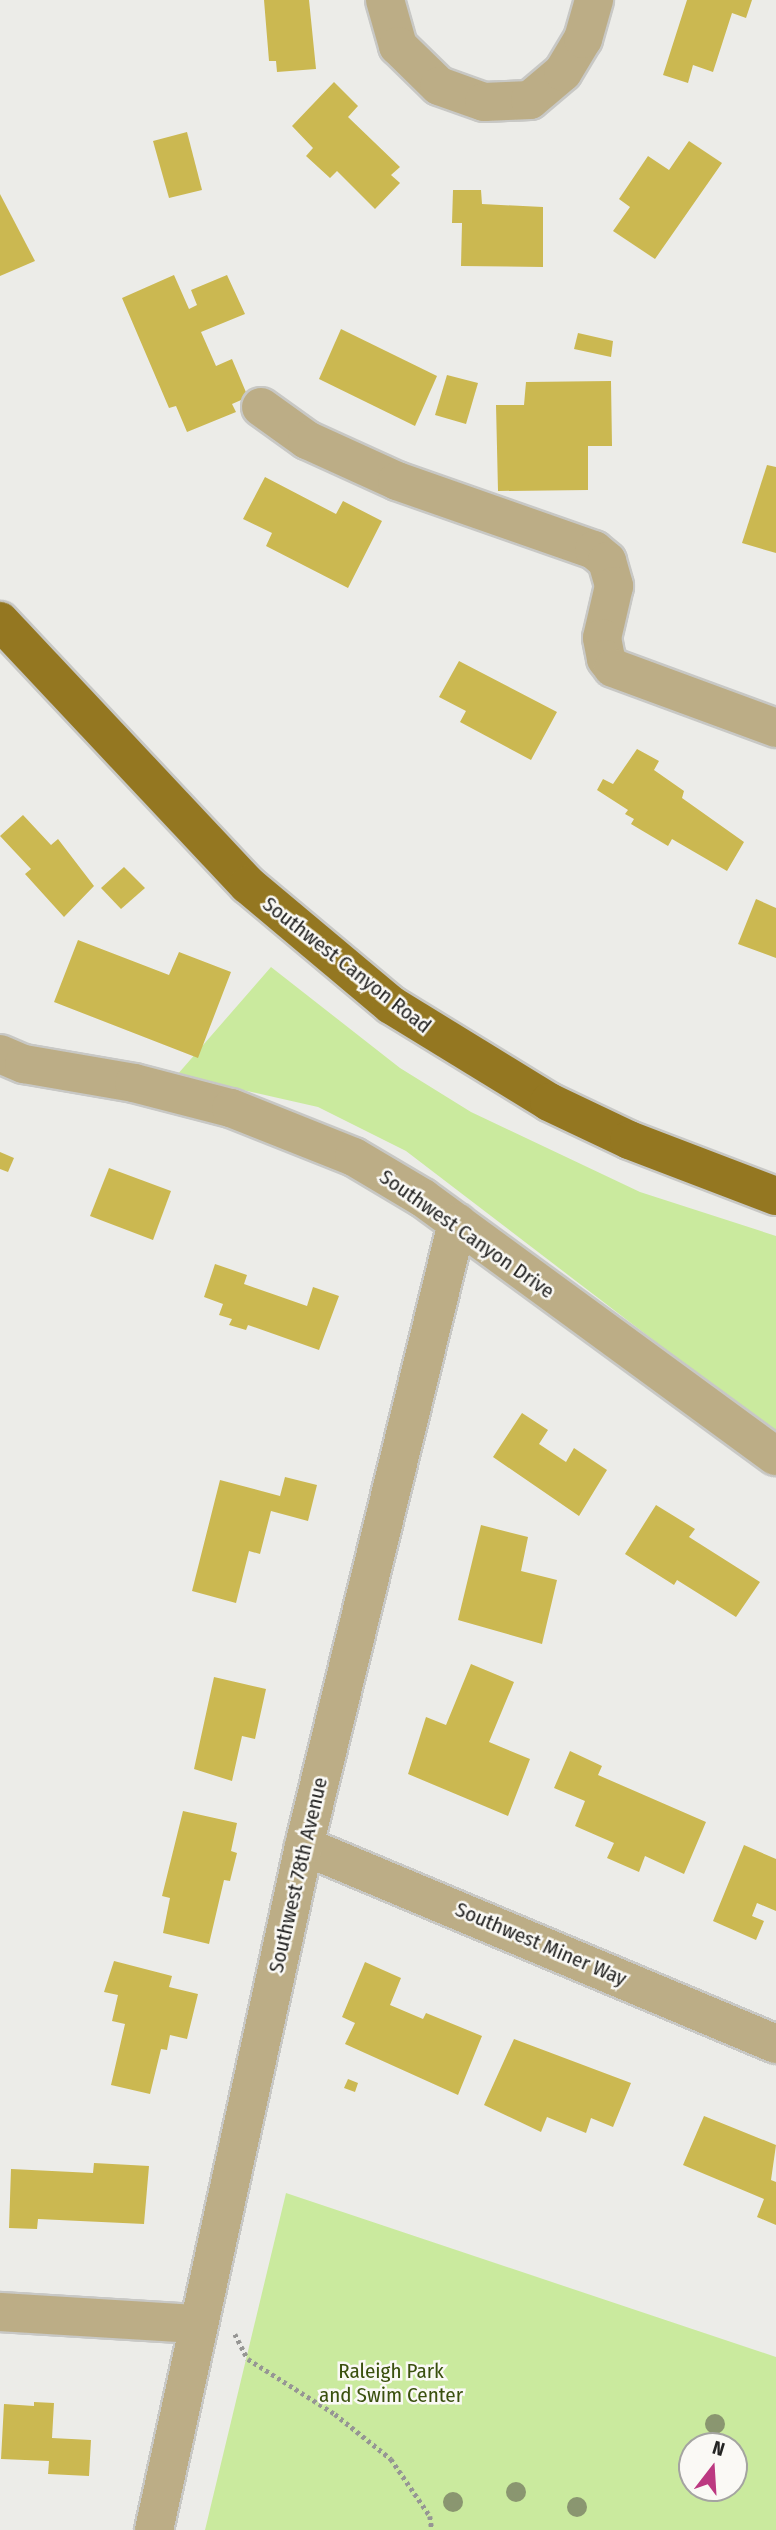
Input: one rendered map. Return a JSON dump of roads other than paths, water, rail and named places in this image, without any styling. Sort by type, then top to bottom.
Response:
[{"type":"main road","name":"Southwest Canyon Road","points":[[0,621],[248,885],[391,1005],[468,1057],[549,1102],[629,1140],[776,1196]]},
{"type":"street","points":[[385,0],[398,46],[439,86],[484,102],[530,100],[563,72],[583,39],[594,0]]},
{"type":"street","points":[[261,407],[307,440],[397,481],[594,550],[607,561],[614,586],[602,638],[606,659],[625,675],[776,728]]},
{"type":"street","name":"Southwest Canyon Drive","points":[[0,1054],[24,1064],[134,1083],[283,1126],[354,1157],[457,1223],[776,1456]]},
{"type":"street","name":"Southwest 78th Avenue","points":[[155,2530],[200,2312],[304,1846],[457,1223]]},
{"type":"street","name":"Southwest Miner Way","points":[[304,1846],[776,2044]]},
{"type":"street","points":[[0,2312],[200,2312]]},
{"type":"park label","name":"Raleigh Park and Swim Center","points":[[391,2383]]}]
